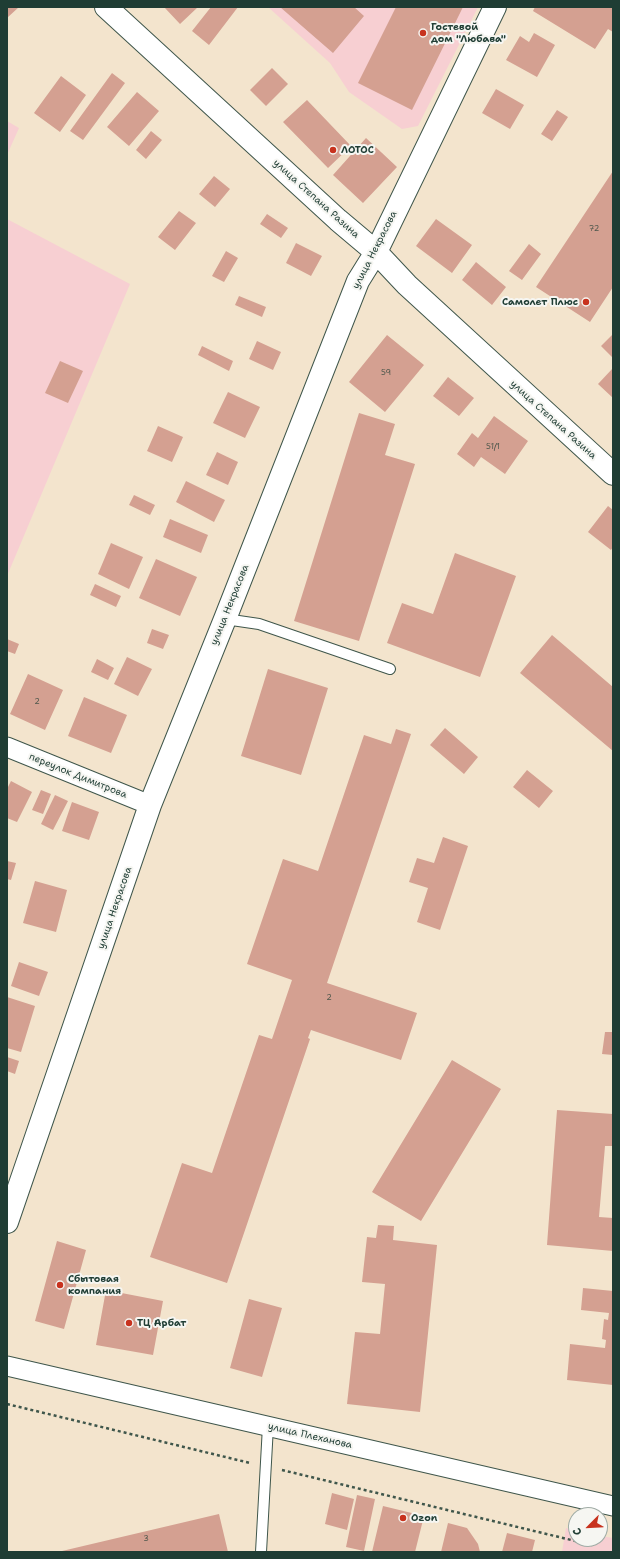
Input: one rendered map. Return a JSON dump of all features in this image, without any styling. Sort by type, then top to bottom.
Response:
[{"type":"street","name":"улица Степана Разина","points":[[106,7],[332,215],[376,252],[407,285],[613,474]]},
{"type":"street","name":"улица Некрасова","points":[[7,1222],[150,805],[358,281],[376,252],[495,7]]},
{"type":"street","name":"переулок Димитрова","points":[[7,747],[150,805]]},
{"type":"street","name":"улица Плеханова","points":[[7,1366],[613,1506]]},
{"type":"lane","points":[[225,619],[259,624],[390,669]]},
{"type":"lane","points":[[261,1552],[268,1426]]},
{"type":"path","points":[[7,1404],[253,1464]]},
{"type":"path","points":[[276,1469],[568,1539]]},
{"type":"shaded area","points":[[268,7],[478,7],[418,126],[402,129],[349,92],[330,63]]},
{"type":"shaded area","points":[[7,121],[19,128],[7,155]]},
{"type":"shaded area","points":[[7,219],[130,284],[7,576]]},
{"type":"shaded area","points":[[566,1528],[568,1529],[568,1547],[608,1547],[608,1537],[613,1538],[613,1552],[562,1552]]},
{"type":"building","points":[[7,7],[19,7],[7,18]]},
{"type":"building","points":[[164,7],[198,7],[180,24]]},
{"type":"building","points":[[211,7],[238,7],[209,45],[192,31]]},
{"type":"building","points":[[280,7],[354,7],[364,16],[333,53]]},
{"type":"building","points":[[396,7],[463,7],[412,110],[358,83]]},
{"type":"building","points":[[535,7],[613,7],[613,32],[608,29],[595,49],[533,11]]},
{"type":"building","points":[[534,33],[555,45],[537,77],[506,60],[520,36],[529,42]]},
{"type":"building","points":[[272,68],[288,84],[266,106],[250,90]]},
{"type":"building","points":[[112,73],[125,83],[83,140],[70,131]]},
{"type":"building","points":[[61,76],[86,95],[60,132],[34,113]]},
{"type":"building","points":[[496,89],[524,105],[510,129],[482,113]]},
{"type":"building","points":[[137,92],[159,111],[129,146],[107,127]]},
{"type":"building","points":[[307,100],[351,146],[328,168],[283,122]]},
{"type":"building","points":[[557,110],[568,117],[552,141],[541,134]]},
{"type":"building","points":[[151,131],[162,140],[146,159],[136,150]]},
{"type":"building","points":[[366,138],[397,167],[363,203],[333,175]]},
{"type":"building","points":[[613,171],[613,287],[590,322],[536,287]]},
{"type":"building","points":[[214,176],[230,189],[215,207],[199,194]]},
{"type":"building","points":[[179,211],[196,223],[175,250],[158,237]]},
{"type":"building","points":[[267,214],[288,228],[281,238],[260,224]]},
{"type":"building","points":[[436,219],[472,245],[452,273],[416,246]]},
{"type":"building","points":[[296,243],[322,256],[311,276],[286,263]]},
{"type":"building","points":[[529,244],[541,254],[522,280],[509,271]]},
{"type":"building","points":[[226,251],[238,258],[224,282],[212,276]]},
{"type":"building","points":[[476,262],[506,287],[492,305],[462,280]]},
{"type":"building","points":[[239,296],[266,307],[262,317],[235,305]]},
{"type":"building","points":[[613,334],[613,358],[601,346]]},
{"type":"building","points":[[387,335],[424,365],[385,412],[349,382]]},
{"type":"building","points":[[257,341],[281,352],[273,370],[249,359]]},
{"type":"building","points":[[202,346],[233,361],[229,371],[198,355]]},
{"type":"building","points":[[60,361],[83,371],[68,403],[45,393]]},
{"type":"building","points":[[613,368],[613,398],[598,384]]},
{"type":"building","points":[[448,377],[474,398],[459,416],[433,396]]},
{"type":"building","points":[[228,392],[260,407],[245,438],[213,423]]},
{"type":"building","points":[[359,413],[395,424],[385,455],[415,464],[359,641],[294,621]]},
{"type":"building","points":[[494,416],[528,441],[505,474],[481,457],[474,467],[457,454],[472,433],[478,438]]},
{"type":"building","points":[[158,426],[183,437],[172,462],[147,451]]},
{"type":"building","points":[[217,452],[238,462],[228,485],[206,475]]},
{"type":"building","points":[[186,481],[225,500],[214,522],[176,502]]},
{"type":"building","points":[[134,495],[155,505],[150,515],[129,505]]},
{"type":"building","points":[[608,506],[613,510],[613,547],[611,550],[588,532]]},
{"type":"building","points":[[170,519],[208,535],[201,553],[163,537]]},
{"type":"building","points":[[111,543],[143,557],[129,589],[98,574]]},
{"type":"building","points":[[455,553],[516,576],[480,677],[387,643],[402,603],[433,614]]},
{"type":"building","points":[[156,559],[197,577],[180,616],[139,598]]},
{"type":"building","points":[[95,584],[121,596],[116,607],[90,595]]},
{"type":"building","points":[[152,629],[169,635],[163,649],[147,643]]},
{"type":"building","points":[[552,635],[613,687],[613,751],[520,673]]},
{"type":"building","points":[[7,639],[19,644],[15,654],[7,651]]},
{"type":"building","points":[[127,657],[152,669],[138,696],[114,684]]},
{"type":"building","points":[[97,659],[114,668],[108,680],[91,672]]},
{"type":"building","points":[[268,669],[328,688],[301,775],[241,756]]},
{"type":"building","points":[[28,674],[63,690],[45,730],[10,714]]},
{"type":"building","points":[[84,697],[127,715],[111,753],[68,736]]},
{"type":"building","points":[[445,728],[478,757],[464,774],[430,745]]},
{"type":"building","points":[[396,729],[411,734],[327,983],[417,1013],[401,1060],[311,1030],[308,1038],[310,1039],[227,1283],[150,1257],[182,1163],[212,1173],[259,1035],[272,1039],[292,980],[247,964],[283,859],[318,871],[364,735],[391,744]]},
{"type":"building","points":[[527,770],[553,791],[539,808],[513,787]]},
{"type":"building","points":[[11,781],[32,792],[17,822],[7,818],[7,789]]},
{"type":"building","points":[[41,790],[51,794],[43,814],[32,810]]},
{"type":"building","points":[[55,795],[68,801],[53,830],[41,824]]},
{"type":"building","points":[[72,802],[99,812],[89,840],[62,831]]},
{"type":"building","points":[[443,837],[468,846],[440,930],[417,922],[428,888],[409,882],[417,858],[434,863]]},
{"type":"building","points":[[7,861],[16,863],[11,880],[7,879]]},
{"type":"building","points":[[35,881],[67,890],[56,932],[23,923]]},
{"type":"building","points":[[19,962],[48,972],[39,996],[11,986]]},
{"type":"building","points":[[7,997],[35,1006],[21,1052],[7,1048]]},
{"type":"building","points":[[605,1032],[613,1032],[613,1055],[602,1054]]},
{"type":"building","points":[[7,1057],[19,1061],[15,1074],[7,1071]]},
{"type":"building","points":[[452,1060],[501,1089],[421,1221],[372,1192]]},
{"type":"building","points":[[557,1110],[613,1114],[613,1146],[605,1146],[599,1217],[613,1218],[613,1251],[547,1245]]},
{"type":"building","points":[[378,1225],[394,1226],[393,1240],[437,1245],[420,1412],[347,1404],[355,1332],[380,1334],[385,1284],[362,1282],[367,1237],[376,1238]]},
{"type":"building","name":"Сбытовая компания","points":[[57,1241],[86,1250],[64,1329],[35,1321]]},
{"type":"building","points":[[583,1288],[613,1291],[613,1385],[567,1380],[570,1344],[605,1348],[606,1340],[602,1339],[604,1319],[608,1320],[609,1313],[581,1310]]},
{"type":"building","name":"ТЦ Арбат","points":[[106,1290],[163,1301],[153,1355],[96,1345]]},
{"type":"building","points":[[249,1299],[282,1308],[262,1377],[230,1368]]},
{"type":"building","points":[[332,1493],[354,1499],[347,1530],[325,1524]]},
{"type":"building","points":[[357,1495],[375,1499],[364,1551],[346,1547]]},
{"type":"building","points":[[383,1506],[424,1516],[415,1552],[372,1552]]},
{"type":"building","points":[[219,1514],[228,1552],[62,1552],[62,1551]]},
{"type":"building","points":[[448,1523],[467,1528],[478,1544],[480,1552],[441,1552]]},
{"type":"building","points":[[507,1533],[535,1540],[532,1552],[502,1552]]},
{"type":"place","name":"Гостевой дом \"Любава\"","points":[[423,33]]},
{"type":"place","name":"ЛОТОС","points":[[333,150]]},
{"type":"place","name":"Самолет Плюс","points":[[586,302]]},
{"type":"place","name":"Сбытовая компания","points":[[60,1285]]},
{"type":"place","name":"ТЦ Арбат","points":[[129,1323]]},
{"type":"place","name":"Ozon","points":[[403,1518]]}]
